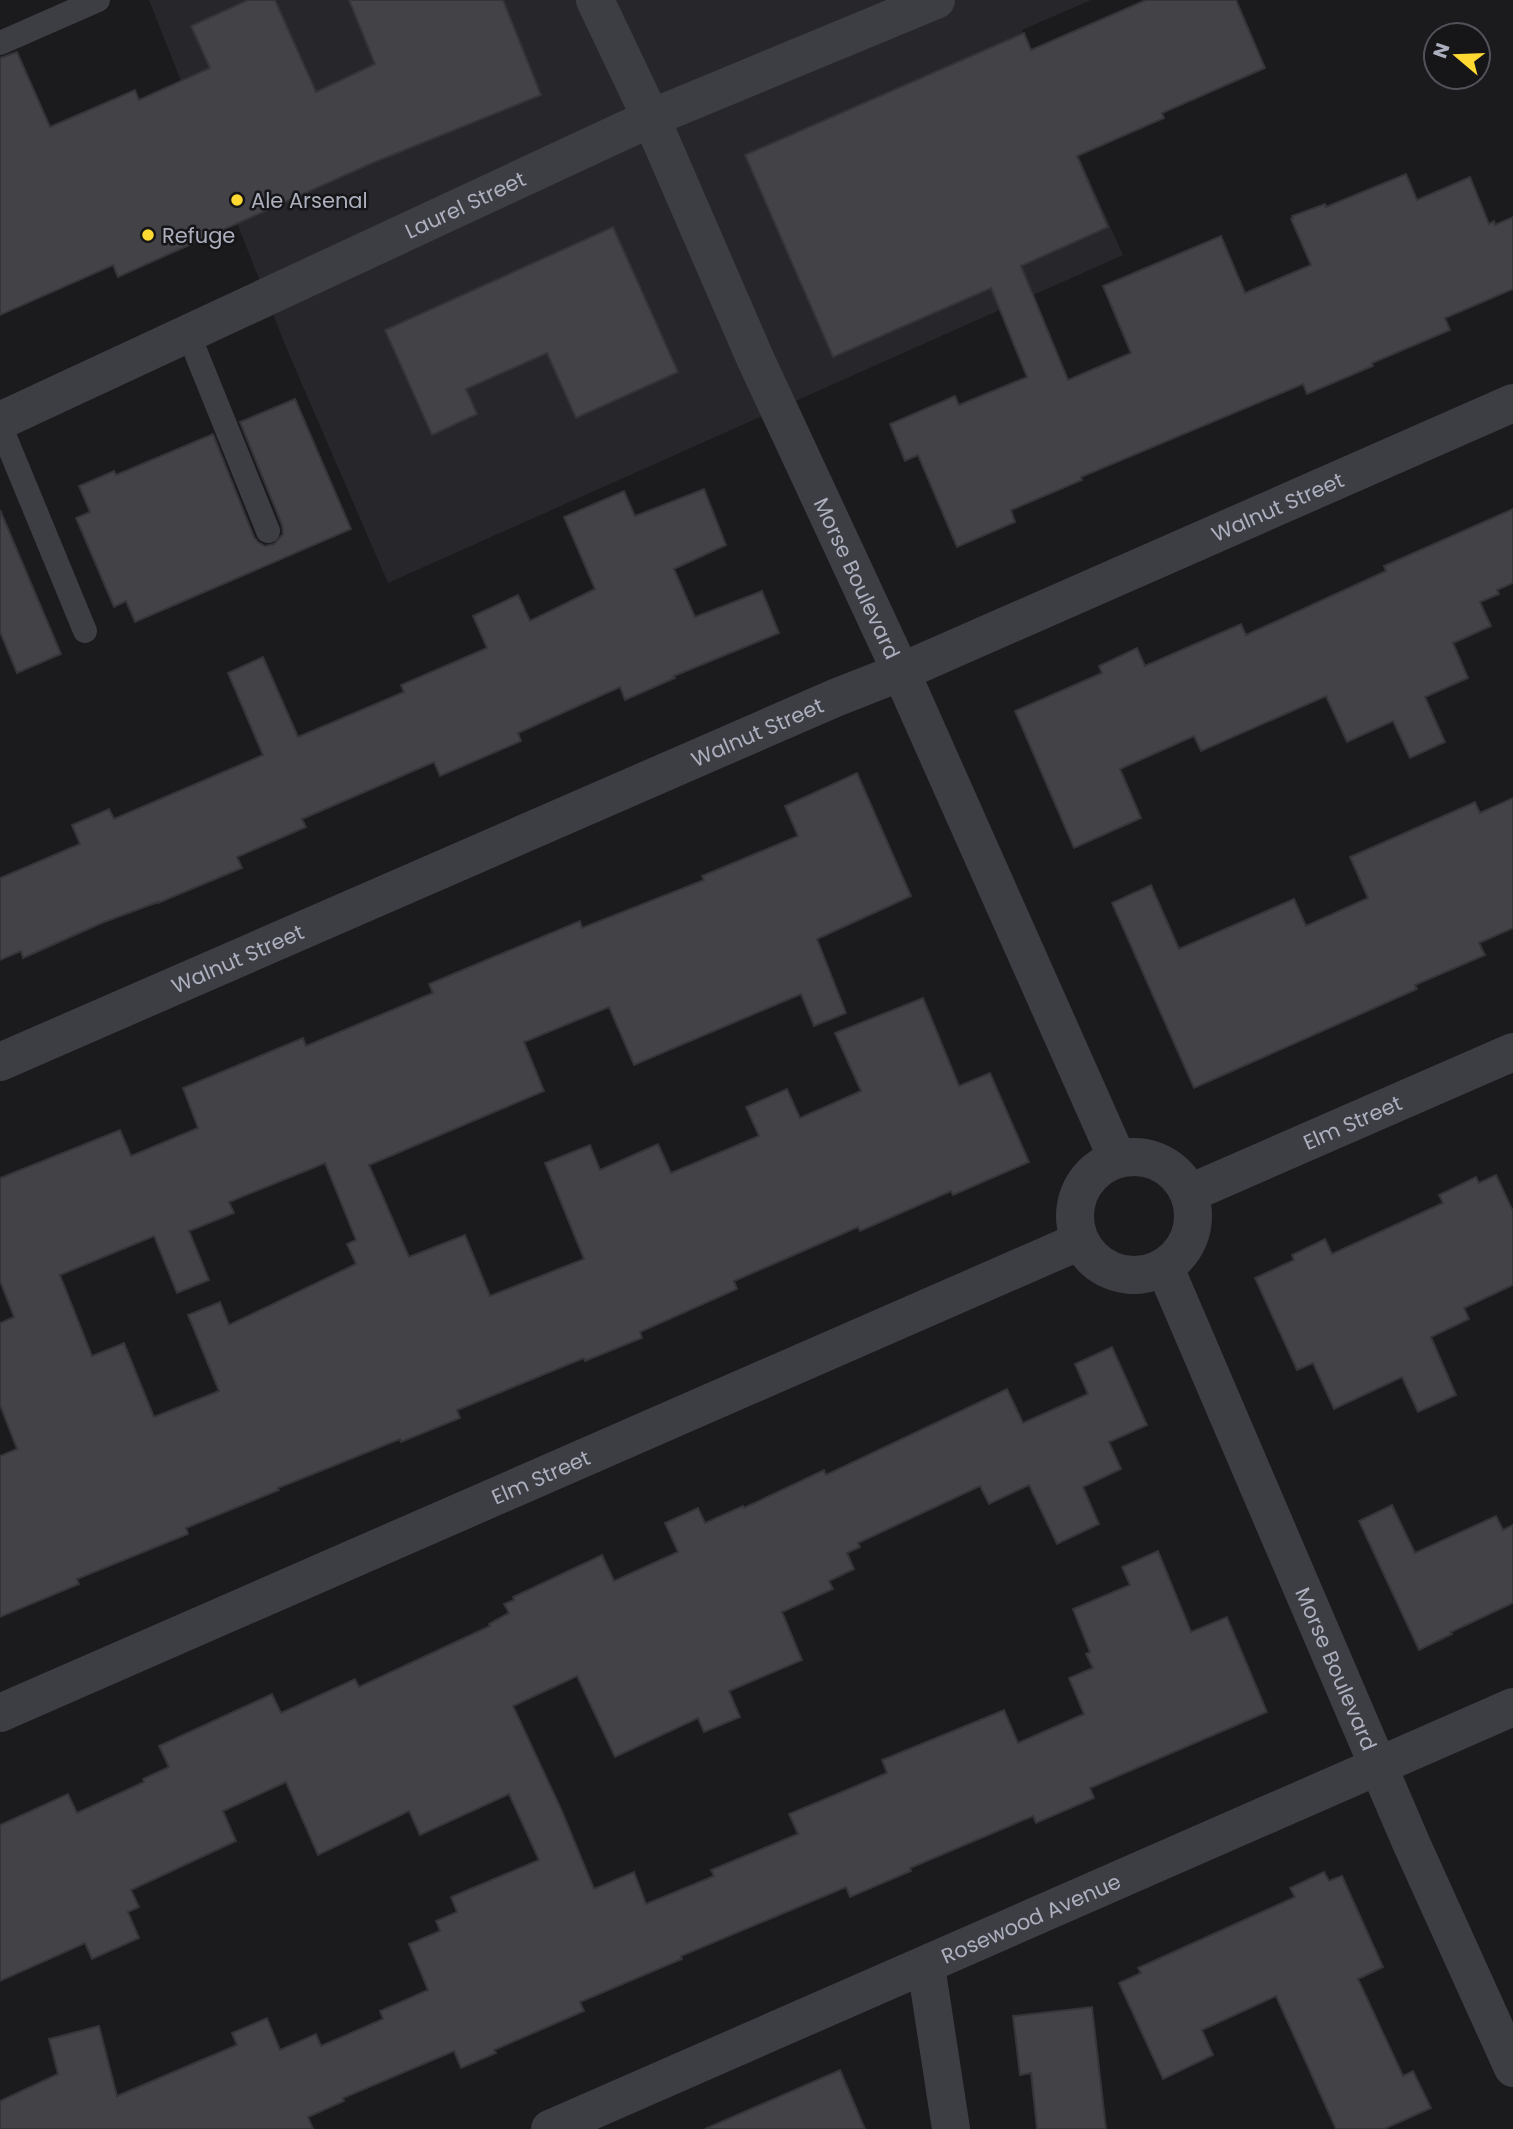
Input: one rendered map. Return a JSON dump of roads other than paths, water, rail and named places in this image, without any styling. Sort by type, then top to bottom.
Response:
[{"type":"street","name":"Morse Boulevard","points":[[596,0],[651,118],[755,358],[901,672],[1117,1158]]},
{"type":"street","name":"Laurel Street","points":[[0,423],[651,118],[936,0]]},
{"type":"street","name":"Walnut Street","points":[[0,1062],[835,698],[901,672],[1513,402]]},
{"type":"street","name":"Elm Street","points":[[1190,1193],[1513,1052]]},
{"type":"street","points":[[1139,1156],[1160,1162],[1178,1174],[1190,1193],[1195,1214],[1191,1235],[1181,1254],[1165,1268],[1146,1275],[1126,1275],[1107,1269],[1091,1258],[1080,1241],[1074,1221],[1077,1201],[1085,1182],[1099,1168],[1117,1158],[1139,1156]]},
{"type":"street","name":"Elm Street","points":[[0,1713],[1080,1241]]},
{"type":"street","name":"Morse Boulevard","points":[[1165,1268],[1412,1844],[1513,2068]]},
{"type":"street","name":"Rosewood Avenue","points":[[550,2129],[1513,1707]]},
{"type":"street","points":[[926,1966],[951,2129]]},
{"type":"lane","points":[[0,43],[98,0]]},
{"type":"lane","points":[[188,333],[268,531]]},
{"type":"lane","points":[[0,423],[85,631]]},
{"type":"place","name":"Ale Arsenal","points":[[237,200]]},
{"type":"place","name":"Refuge","points":[[148,235]]}]
